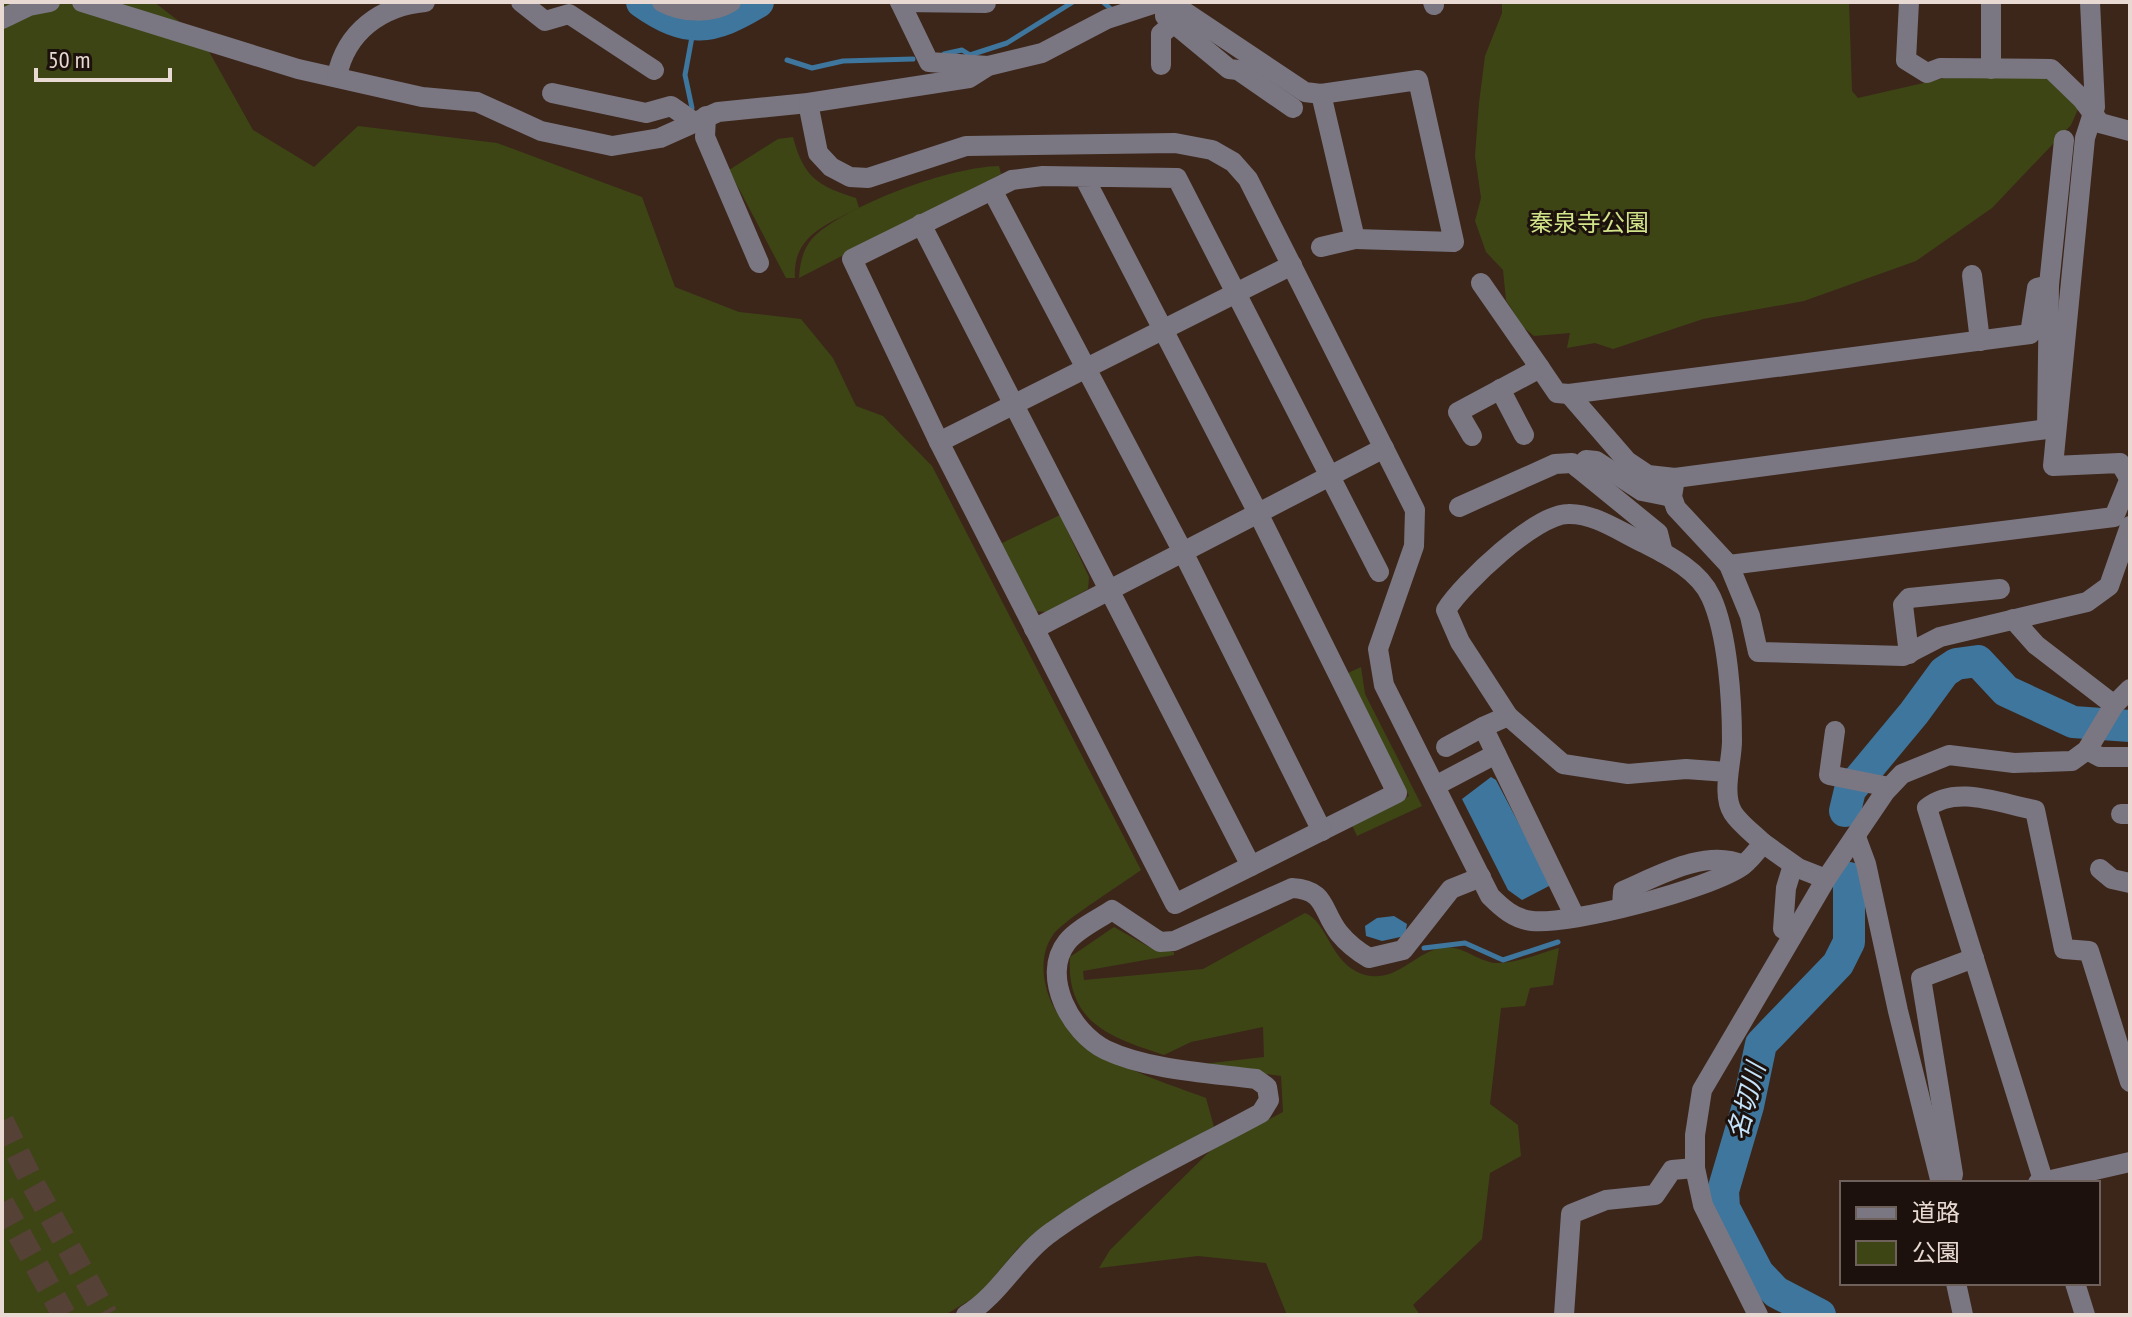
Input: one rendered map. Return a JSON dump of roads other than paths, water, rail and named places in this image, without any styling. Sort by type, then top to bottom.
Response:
[{"type":"street","points":[[2,19],[29,6],[50,2]]},
{"type":"street","points":[[82,2],[298,69],[422,97],[477,102],[541,131],[612,146],[649,142],[701,122],[969,78],[988,66],[1042,53],[1107,19],[1160,4],[1305,92],[1321,94],[1418,80],[1454,242],[1355,239],[1321,247]]},
{"type":"street","points":[[337,76],[342,55],[358,30],[403,4],[425,2]]},
{"type":"street","points":[[521,2],[545,21],[569,14],[654,70]]},
{"type":"street","points":[[662,2],[684,10],[701,10],[722,7],[731,2]]},
{"type":"street","points":[[986,3],[900,2],[929,62],[988,66]]},
{"type":"street","points":[[1909,2],[1906,60],[1927,73],[1940,68],[2051,69],[2082,99],[2092,116],[2108,126],[2130,131]]},
{"type":"street","points":[[1991,2],[1991,69]]},
{"type":"street","points":[[2051,428],[2085,138],[2095,107],[2090,2]]},
{"type":"street","points":[[1160,4],[1165,16],[1229,69],[1238,70],[1293,108]]},
{"type":"street","points":[[1075,45],[1120,15]]},
{"type":"street","points":[[1161,65],[1161,34],[1174,23]]},
{"type":"street","points":[[552,93],[609,96],[646,113],[671,106],[701,122],[759,263]]},
{"type":"street","points":[[1321,94],[1355,239]]},
{"type":"street","points":[[808,103],[818,153],[831,167],[850,177],[868,178],[966,146],[991,143],[1175,143],[1212,150],[1233,162],[1248,179],[1415,510],[1417,527],[1414,546],[1382,630],[1380,664],[1384,685],[1490,896],[1517,917],[1549,921],[1575,917],[1622,907],[1722,876],[1743,865],[1763,843]]},
{"type":"street","points":[[680,140],[701,122]]},
{"type":"street","points":[[1729,565],[2114,517],[2130,478],[2120,463],[2053,466],[2049,285],[2064,140]]},
{"type":"street","points":[[1084,177],[1161,331],[1258,513],[1397,793],[1175,904],[939,442],[852,259],[1012,180],[1084,177],[1177,178],[1379,572]]},
{"type":"street","points":[[992,190],[1183,552],[1322,831]]},
{"type":"street","points":[[921,224],[1251,866]]},
{"type":"street","points":[[939,442],[1292,265]]},
{"type":"street","points":[[1972,275],[1980,341]]},
{"type":"street","points":[[1481,283],[1557,393],[1569,394],[2030,334],[2037,288],[2049,285]]},
{"type":"street","points":[[1472,436],[1458,412],[1540,368]]},
{"type":"street","points":[[1500,389],[1524,435]]},
{"type":"street","points":[[1569,394],[1627,461],[1674,488]]},
{"type":"street","points":[[1578,468],[1586,460],[1596,461],[1642,491],[2051,428]]},
{"type":"street","points":[[1034,629],[1384,448]]},
{"type":"street","points":[[1459,507],[1555,464],[1572,463],[1658,533],[1663,553]]},
{"type":"street","points":[[1674,488],[1676,508],[1729,565],[1750,616],[1758,652],[1909,654],[1940,637],[2087,602],[2130,567]]},
{"type":"street","points":[[1727,772],[1686,769],[1628,774],[1563,764],[1508,716],[1460,642],[1446,610],[1455,595],[1508,547],[1552,516],[1569,513],[1590,517],[1663,553],[1700,579],[1711,596],[1724,644],[1732,743],[1727,772],[1732,812],[1763,843],[1793,865],[1826,879]]},
{"type":"street","points":[[2109,586],[2130,526]]},
{"type":"street","points":[[1909,654],[1903,605],[1909,598],[2000,589]]},
{"type":"street","points":[[2013,619],[2036,645],[2114,705]]},
{"type":"street","points":[[1758,1315],[1703,1205],[1695,1168],[1695,1135],[1702,1090],[1826,879],[1889,787],[1902,774],[1949,755],[2014,763],[2065,763],[2081,756],[2093,742],[2114,705],[2130,689]]},
{"type":"street","points":[[1446,747],[1508,716]]},
{"type":"street","points":[[1483,727],[1575,917]]},
{"type":"street","points":[[1835,731],[1829,775],[1889,787]]},
{"type":"street","points":[[2093,742],[2100,757],[2130,757]]},
{"type":"street","points":[[1435,786],[1496,754]]},
{"type":"street","points":[[2041,1181],[1927,808],[1948,796],[2035,810],[2064,949],[2089,951],[2130,1082]]},
{"type":"street","points":[[1856,837],[1866,864],[1898,1011],[1940,1181]]},
{"type":"street","points":[[1783,929],[1786,888],[1793,865]]},
{"type":"street","points":[[2100,869],[2112,879],[2130,883]]},
{"type":"street","points":[[966,1315],[989,1301],[1016,1264],[1050,1233],[1092,1205],[1261,1113],[1269,1100],[1267,1087],[1256,1079],[1167,1067],[1105,1049],[1076,1025],[1058,991],[1057,959],[1068,940],[1112,910],[1160,942],[1174,941],[1292,888],[1309,889],[1321,899],[1337,930],[1352,948],[1369,958],[1403,950],[1451,889],[1481,877]]},
{"type":"street","points":[[1951,1181],[1953,1174],[1921,978],[1974,958]]},
{"type":"street","points":[[2050,1181],[2130,1162]]},
{"type":"street","points":[[1564,1315],[1571,1214],[1606,1200],[1655,1195],[1672,1170],[1695,1168]]},
{"type":"street","points":[[1956,1285],[1963,1315]]},
{"type":"street","points":[[2076,1285],[2085,1315]]},
{"type":"water","points":[[1491,777],[1496,780],[1551,885],[1522,900],[1508,890],[1462,799]]},
{"type":"water","points":[[1394,916],[1407,924],[1405,936],[1382,941],[1366,936],[1365,926],[1377,918]]},
{"type":"waterway","points":[[642,2],[673,19],[700,24],[727,18],[758,2]]},
{"type":"waterway","points":[[944,54],[962,50],[970,55],[1007,43],[1073,2]]},
{"type":"waterway","points":[[1103,2],[1112,10]]},
{"type":"waterway","points":[[692,108],[685,75],[694,26]]},
{"type":"waterway","points":[[787,60],[812,68],[843,61],[913,59]]},
{"type":"waterway","name":"名切川","points":[[1845,811],[1850,790],[1944,672],[1956,664],[1978,661],[2006,691],[2073,722],[2130,726]]},
{"type":"waterway","name":"名切川","points":[[1820,1315],[1776,1292],[1758,1273],[1724,1208],[1723,1191],[1748,1106],[1761,1044],[1838,964],[1849,942],[1849,878]]},
{"type":"waterway","points":[[1424,948],[1465,943],[1503,960],[1558,942]]},
{"type":"tunnel","points":[[2,1121],[33,1184],[106,1315]]},
{"type":"tunnel","points":[[2,1203],[64,1315]]},
{"type":"park label","name":"秦泉寺公園","points":[[1589,222]]}]
